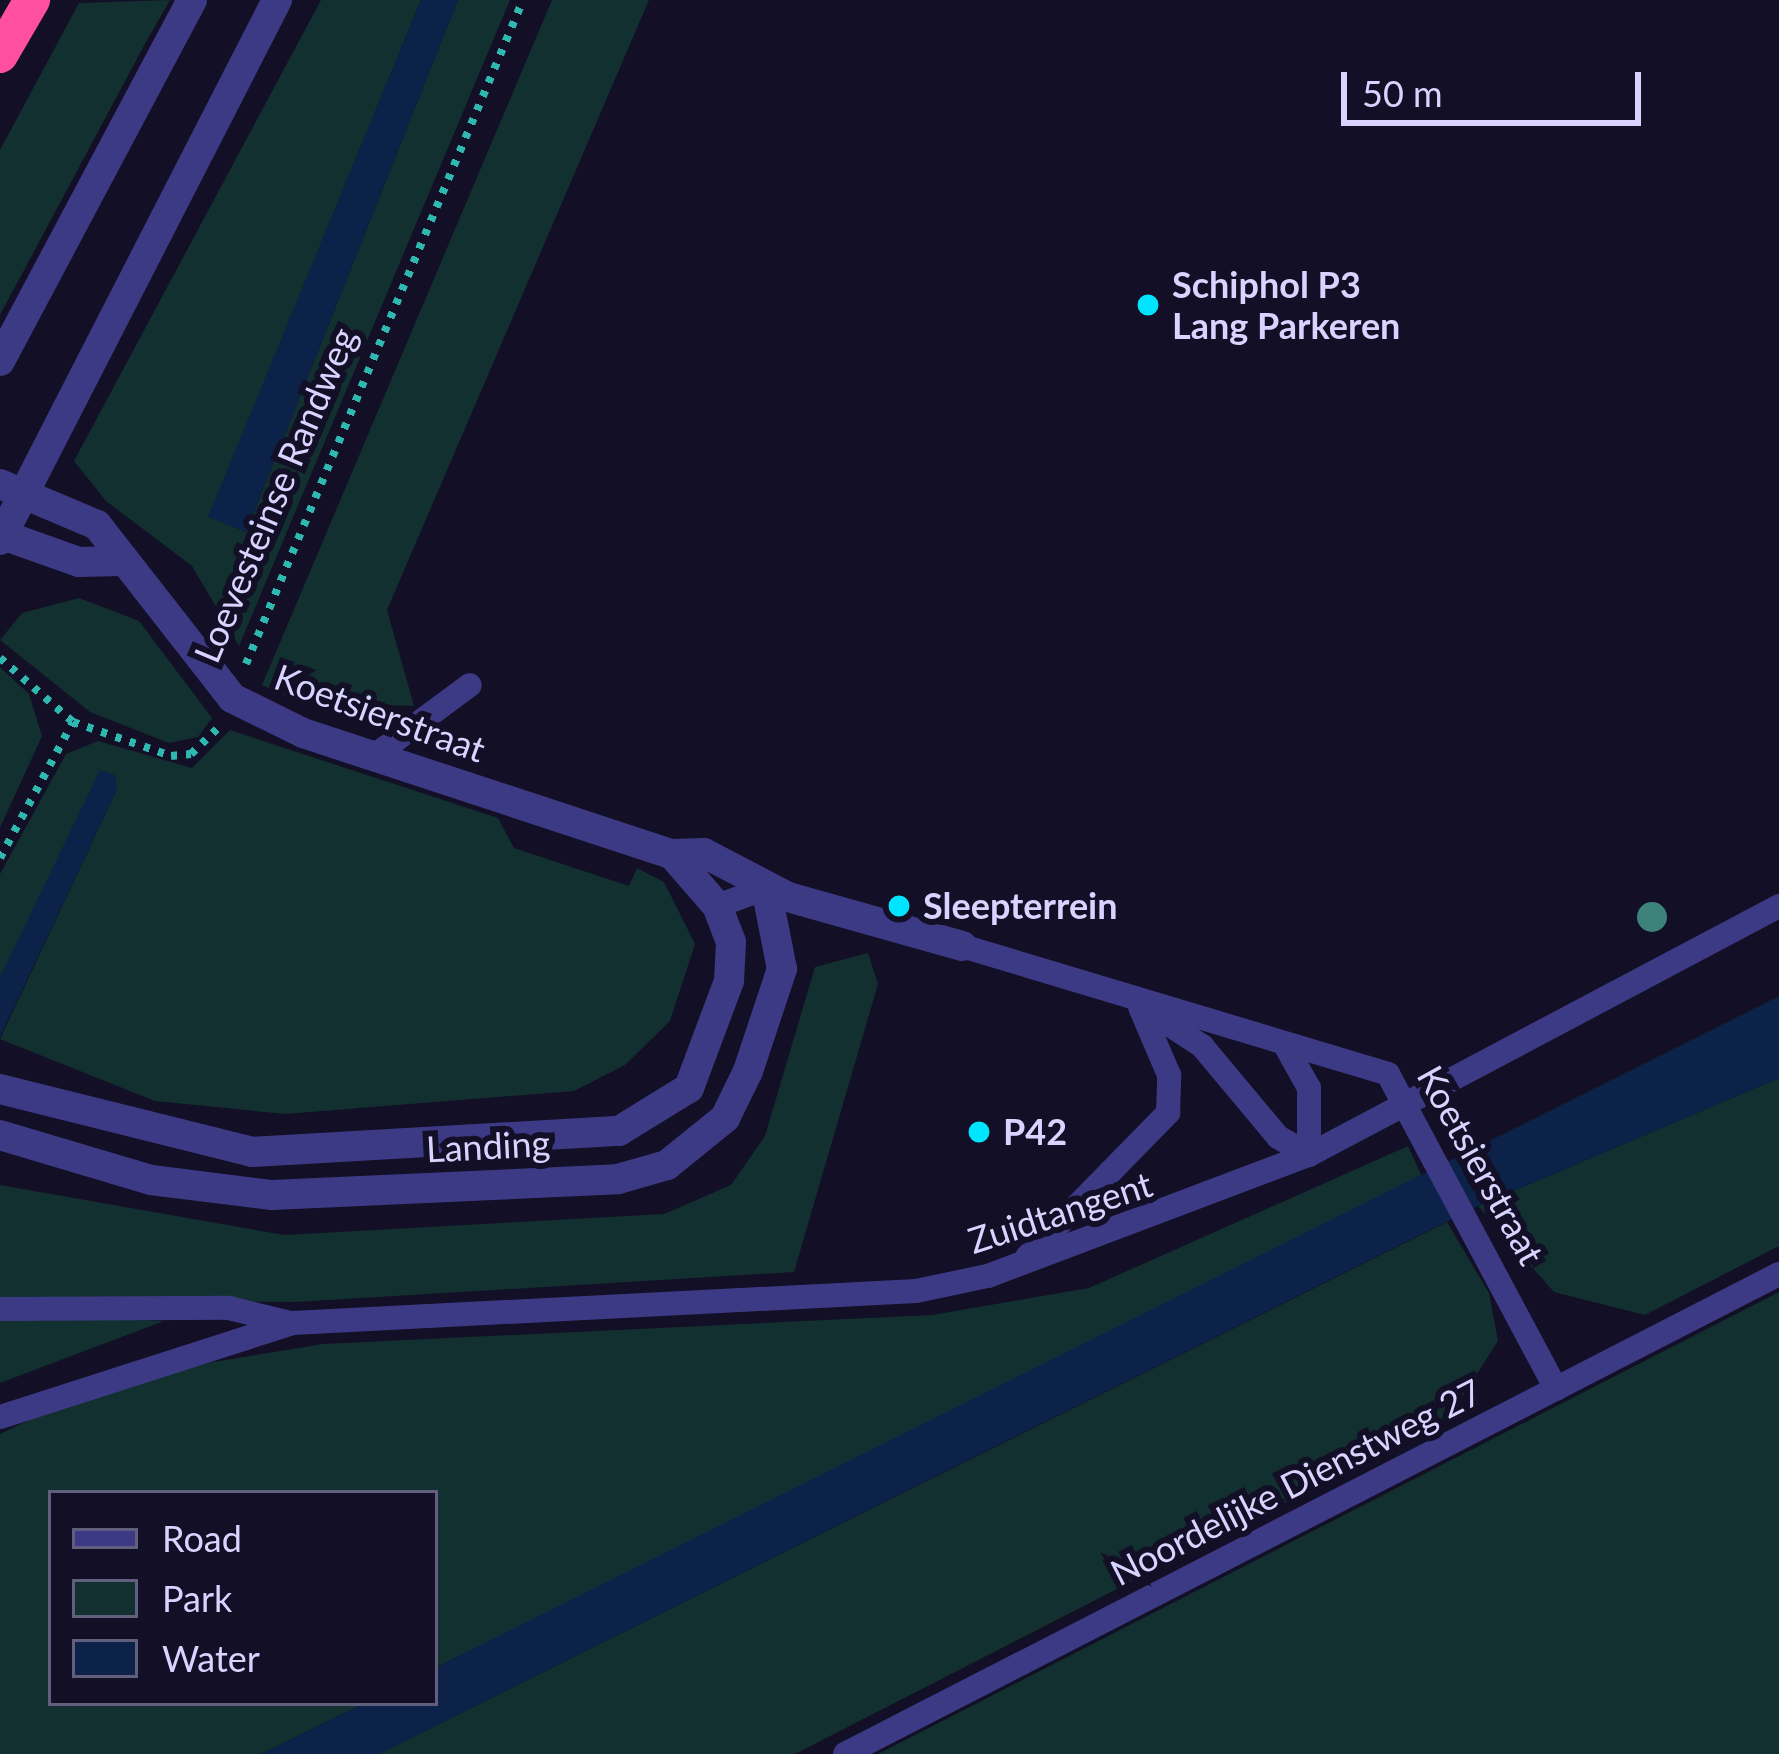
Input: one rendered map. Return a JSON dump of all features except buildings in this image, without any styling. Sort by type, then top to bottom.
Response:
[{"type":"highway","points":[[0,56],[32,0]]},
{"type":"street","points":[[0,361],[192,0]]},
{"type":"street","points":[[122,561],[79,562],[1,537],[12,485],[277,0]]},
{"type":"street","name":"Koetsierstraat","points":[[12,485],[97,525],[122,561],[157,590],[232,698],[374,756],[672,854],[737,865],[766,888],[962,946]]},
{"type":"street","points":[[672,854],[717,906]]},
{"type":"street","name":"Landing","points":[[0,1135],[69,1156],[272,1195],[618,1179],[667,1165],[724,1118],[748,1071],[782,969],[766,888]]},
{"type":"street","name":"Landing","points":[[0,1089],[87,1117],[252,1152],[619,1131],[661,1114],[712,1045],[731,942],[717,906]]},
{"type":"lane","points":[[374,756],[470,685]]},
{"type":"lane","points":[[717,906],[766,888]]},
{"type":"lane","name":"Zuidtangent","points":[[0,1418],[293,1323],[916,1291],[1018,1265],[1309,1155],[1779,906]]},
{"type":"lane","name":"Koetsierstraat","points":[[962,946],[1140,1006],[1388,1074],[1468,1214],[1556,1389]]},
{"type":"lane","points":[[1018,1265],[1168,1113],[1169,1075],[1140,1006]]},
{"type":"lane","name":"Koetsierstraat","points":[[1140,1006],[1202,1046],[1278,1137],[1309,1155]]},
{"type":"lane","points":[[1285,1045],[1309,1088],[1309,1155]]},
{"type":"lane","name":"Noordelijke Dienstweg 27","points":[[845,1754],[1779,1274]]},
{"type":"lane","name":"Zuidtangent","points":[[0,1309],[229,1308],[293,1323]]},
{"type":"path","name":"Loevesteinse Randweg","points":[[73,722],[191,754],[232,698],[523,0]]},
{"type":"path","points":[[0,658],[73,722],[0,858]]},
{"type":"green space","points":[[170,0],[0,315],[0,150],[79,3]]},
{"type":"green space","points":[[321,0],[421,0],[209,516],[246,532],[458,0],[510,0],[239,646],[192,566],[106,501],[74,461]]},
{"type":"green space","points":[[552,0],[649,0],[387,610],[414,706],[297,702],[262,685]]},
{"type":"green space","points":[[79,598],[139,621],[212,718],[198,737],[169,743],[90,712],[0,640],[22,613]]},
{"type":"green space","points":[[0,667],[29,694],[42,736],[0,828]]},
{"type":"green space","points":[[230,730],[498,818],[514,848],[629,886],[637,868],[664,882],[695,944],[670,1021],[625,1065],[574,1091],[285,1114],[155,1101],[0,1039],[117,789],[0,977],[0,874],[66,754],[98,741],[192,768]]},
{"type":"green space","points":[[868,953],[878,984],[794,1272],[295,1302],[0,1300],[0,1185],[284,1235],[664,1214],[731,1185],[765,1136],[815,967]]},
{"type":"green space","points":[[1779,1078],[1779,1246],[1645,1315],[1554,1292],[1478,1206]]},
{"type":"green space","points":[[1408,1146],[1423,1179],[438,1667],[438,1490],[48,1490],[48,1706],[359,1706],[261,1754],[0,1754],[0,1434],[50,1410],[183,1367],[323,1344],[932,1315],[1089,1288]]},
{"type":"green space","points":[[1447,1222],[1489,1293],[1498,1341],[1447,1420],[795,1754],[379,1754]]},
{"type":"green space","points":[[1779,1292],[1779,1754],[878,1754]]},
{"type":"green space","points":[[48,1317],[164,1321],[0,1383],[0,1318]]},
{"type":"water","points":[[421,0],[458,0],[246,532],[208,517]]},
{"type":"water","points":[[100,770],[115,775],[117,789],[0,1037],[0,977]]},
{"type":"water","points":[[1779,996],[1779,1078],[1478,1206],[379,1754],[261,1754],[359,1706],[438,1706],[438,1666]]},
{"type":"place","name":"Schiphol P3 Lang Parkeren","points":[[1148,305]]},
{"type":"place","name":"Sleepterrein","points":[[899,906]]},
{"type":"place","name":"P42","points":[[979,1132]]}]
